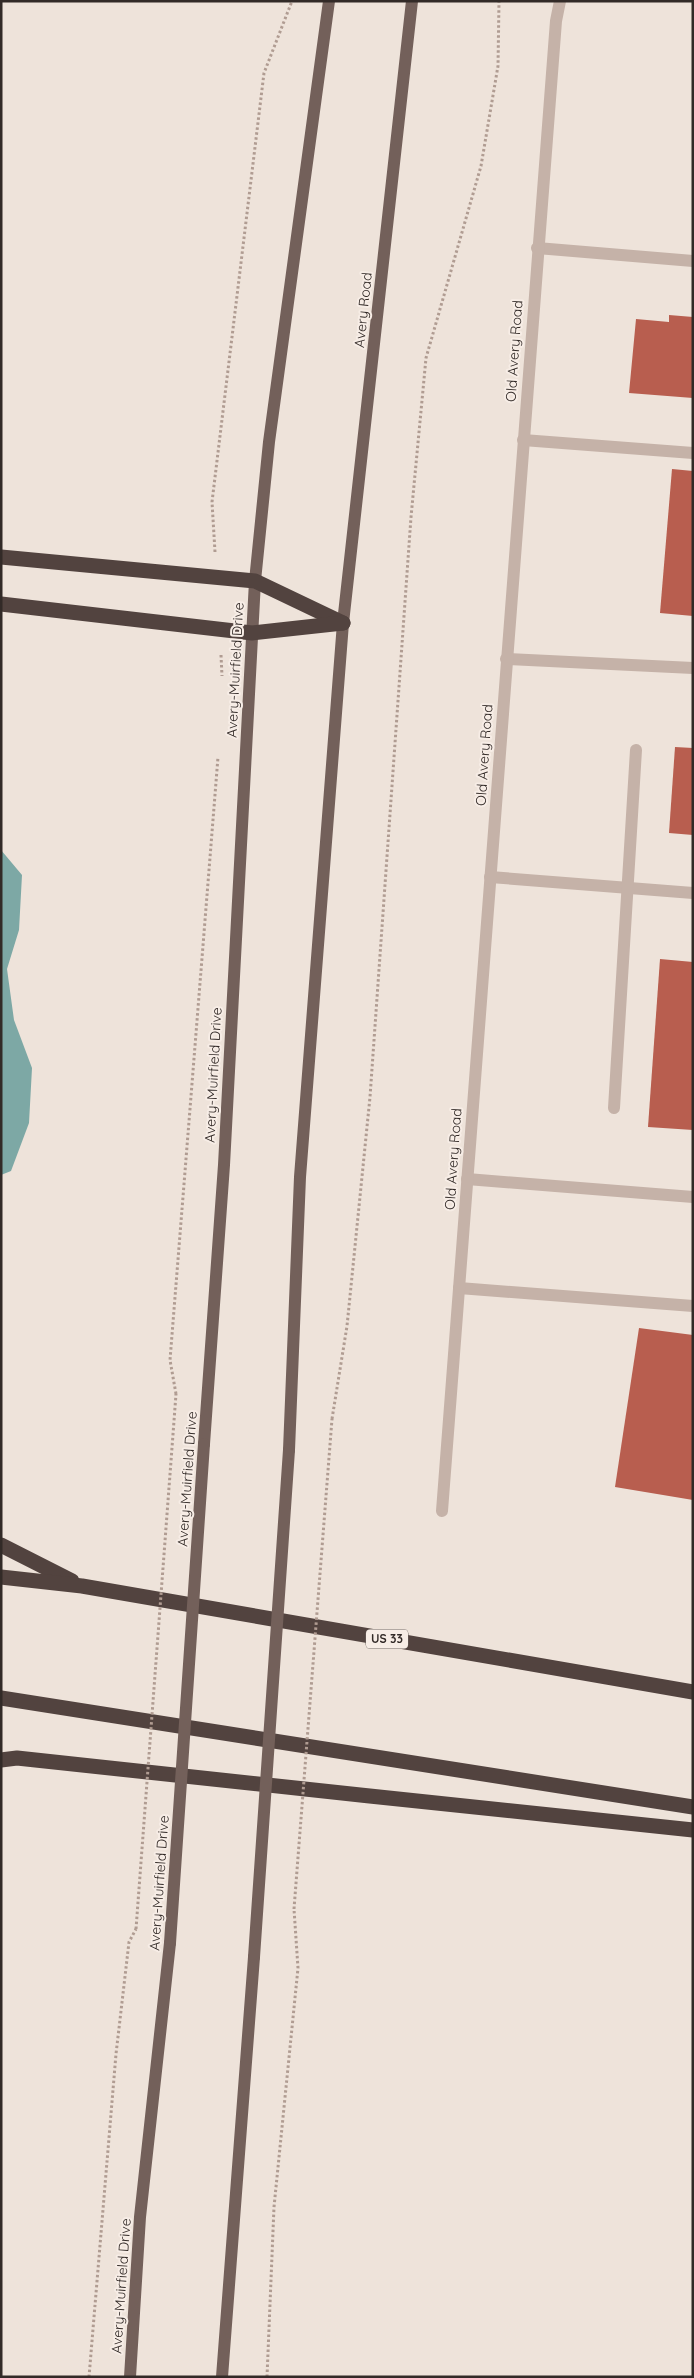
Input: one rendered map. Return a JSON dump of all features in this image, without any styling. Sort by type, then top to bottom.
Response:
[{"type":"highway","points":[[1,557],[255,581],[344,623]]},
{"type":"highway","points":[[1,604],[252,633],[344,623]]},
{"type":"highway","points":[[1,1545],[82,1586]]},
{"type":"highway","name":"US 33","points":[[1,1577],[82,1586],[693,1692]]},
{"type":"highway","points":[[1,1698],[693,1807]]},
{"type":"highway","points":[[1,1760],[17,1758],[470,1808],[693,1830]]},
{"type":"main road","points":[[255,581],[269,442],[329,1]]},
{"type":"main road","name":"Avery Road","points":[[344,623],[412,1]]},
{"type":"main road","name":"Avery-Muirfield Drive","points":[[130,2377],[140,2218],[170,1943],[224,1155],[255,581]]},
{"type":"main road","points":[[222,2377],[254,1957],[289,1450],[300,1177],[344,623]]},
{"type":"street","name":"Old Avery Road","points":[[442,1511],[537,248],[556,21],[560,1]]},
{"type":"street","points":[[537,248],[693,261]]},
{"type":"street","points":[[522,440],[693,453]]},
{"type":"street","points":[[506,659],[693,668]]},
{"type":"street","points":[[614,1108],[636,750]]},
{"type":"street","points":[[490,877],[693,893]]},
{"type":"street","points":[[467,1178],[693,1197]]},
{"type":"street","points":[[458,1288],[693,1306]]},
{"type":"path","points":[[217,577],[212,502],[264,73],[292,1]]},
{"type":"path","points":[[267,2377],[274,2207],[298,1968],[294,1909],[332,1419],[347,1326],[370,1097],[405,596],[426,358],[481,166],[498,66],[499,1]]},
{"type":"path","points":[[219,629],[222,681]]},
{"type":"path","points":[[89,2377],[116,2054],[129,1942],[136,1928],[176,1394],[170,1360],[218,748]]},
{"type":"water","points":[[1,850],[22,875],[19,930],[7,969],[14,1020],[32,1068],[29,1123],[11,1171],[1,1175]]},
{"type":"building","points":[[669,315],[693,317],[693,398],[629,393],[636,319],[669,322]]},
{"type":"building","points":[[672,469],[693,471],[693,616],[660,613]]},
{"type":"building","points":[[675,747],[693,748],[693,835],[669,833]]},
{"type":"building","points":[[660,959],[693,962],[693,1130],[648,1127]]},
{"type":"building","points":[[639,1328],[693,1335],[693,1500],[615,1487]]}]
